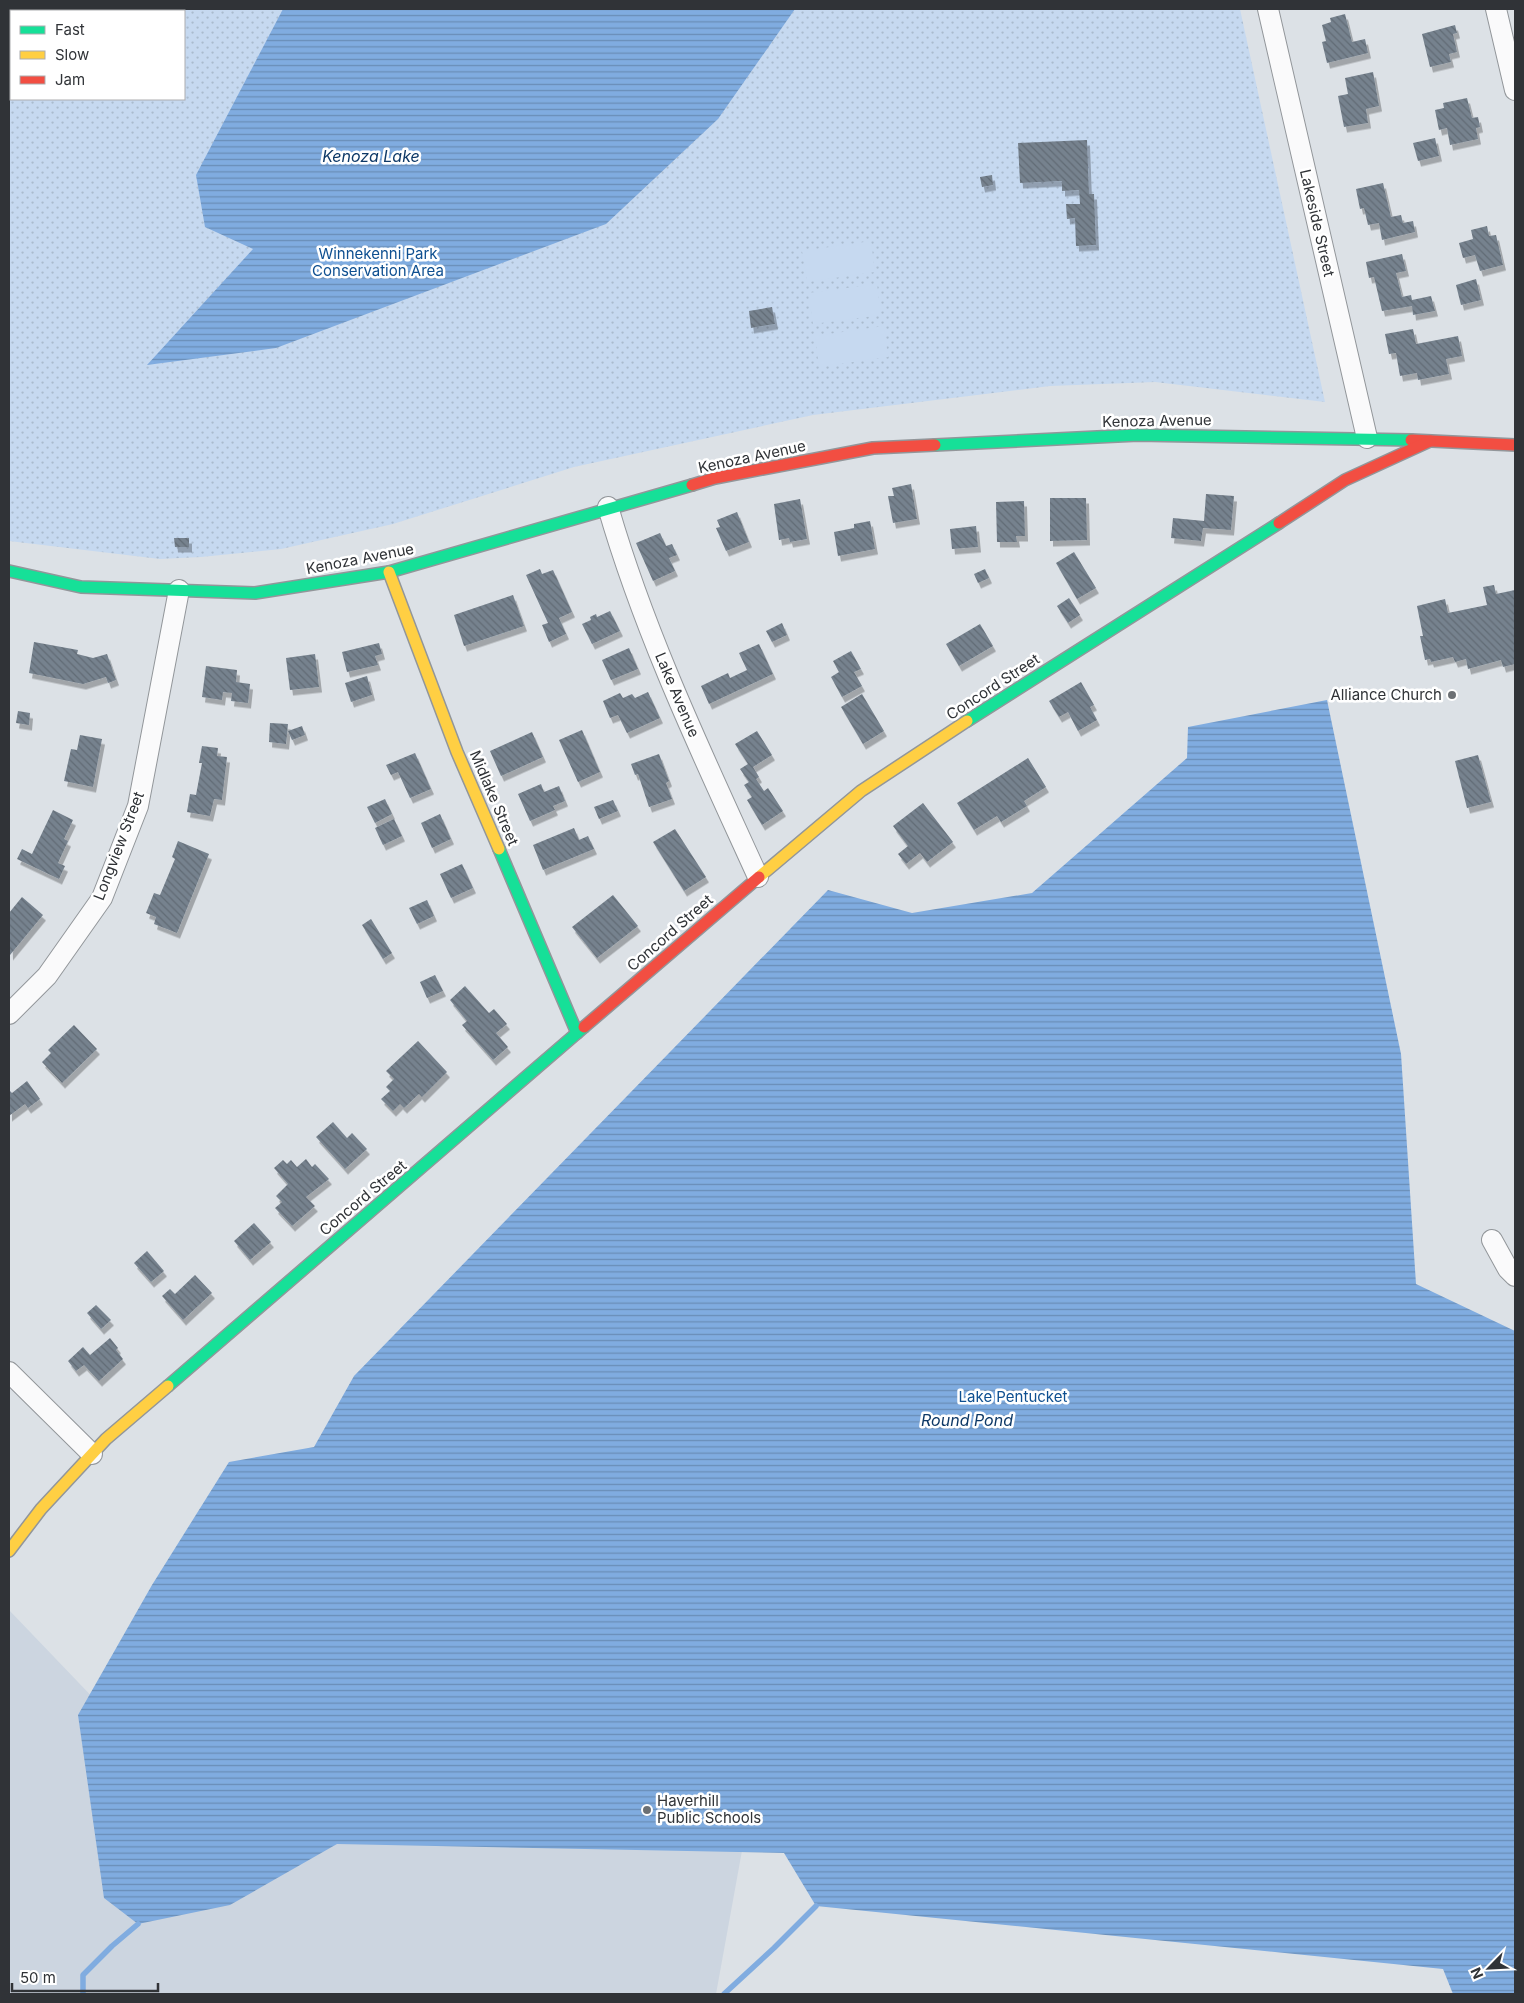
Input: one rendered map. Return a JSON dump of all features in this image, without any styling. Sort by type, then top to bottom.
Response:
[{"type":"main road","name":"Kenoza Avenue","points":[[9,571],[81,587],[255,593],[389,572],[608,507],[715,478],[873,448],[1138,435],[1367,438],[1515,445]]},
{"type":"main road","name":"Concord Street","points":[[9,1551],[41,1510],[106,1438],[758,877],[861,791],[1002,698],[1194,579],[1345,480],[1430,441]]},
{"type":"main road","name":"Midlake Street","points":[[389,572],[457,752],[577,1033]]},
{"type":"street","name":"Lakeside Street","points":[[1268,9],[1367,438]]},
{"type":"street","points":[[1496,9],[1515,90]]},
{"type":"street","name":"Lake Avenue","points":[[608,507],[625,567],[665,668],[758,877]]},
{"type":"street","name":"Longview Street","points":[[9,1014],[47,976],[102,898],[138,806],[179,590]]},
{"type":"street","points":[[1492,1240],[1508,1269],[1515,1276]]},
{"type":"street","points":[[9,1372],[92,1454]]},
{"type":"shaded area","name":"Haverhill Public Schools","points":[[9,1610],[101,1706],[337,1820],[751,1801],[716,1994],[9,1994]]},
{"type":"green space","name":"Winnekenni Park Conservation Area","points":[[9,9],[1240,9],[1325,402],[1155,382],[1050,386],[813,415],[574,467],[393,524],[281,549],[160,559],[9,541]]},
{"type":"green space","points":[[871,241],[875,272],[807,282],[802,251]]},
{"type":"green space","points":[[877,284],[881,315],[813,324],[808,293]]},
{"type":"green space","points":[[884,326],[888,357],[819,367],[815,336]]},
{"type":"water","name":"Kenoza Lake","points":[[283,9],[795,9],[718,119],[606,224],[276,348],[147,365],[253,249],[205,227],[196,175]]},
{"type":"water","name":"Round Pond","points":[[1327,700],[1401,1054],[1416,1284],[1515,1331],[1515,1994],[1453,1994],[1443,1969],[816,1906],[784,1853],[337,1844],[230,1905],[138,1924],[104,1898],[78,1715],[152,1585],[229,1462],[314,1447],[354,1376],[828,890],[912,913],[1032,893],[1187,758],[1188,727]]},
{"type":"building","points":[[1345,14],[1352,42],[1365,39],[1368,53],[1327,63],[1322,42],[1326,41],[1322,25],[1331,22],[1330,18]]},
{"type":"building","points":[[1455,25],[1457,33],[1453,34],[1457,52],[1449,54],[1451,62],[1430,67],[1422,34]]},
{"type":"building","points":[[1373,72],[1379,106],[1366,109],[1368,123],[1344,127],[1338,96],[1348,94],[1345,78]]},
{"type":"building","points":[[1467,98],[1472,118],[1478,117],[1480,127],[1476,128],[1478,139],[1450,145],[1447,128],[1439,130],[1435,110],[1444,108],[1443,103]]},
{"type":"building","points":[[1435,138],[1439,156],[1418,161],[1413,143]]},
{"type":"building","points":[[1087,140],[1089,194],[1094,194],[1096,245],[1076,246],[1075,218],[1067,219],[1066,204],[1080,204],[1079,190],[1062,191],[1062,181],[1020,183],[1018,143]]},
{"type":"building","points":[[992,175],[993,185],[982,187],[980,177]]},
{"type":"building","points":[[1383,183],[1391,217],[1401,215],[1403,223],[1413,221],[1415,232],[1382,240],[1379,223],[1368,225],[1364,208],[1360,209],[1356,189]]},
{"type":"building","points":[[1487,226],[1489,236],[1496,235],[1503,265],[1480,271],[1475,255],[1463,258],[1459,243],[1473,239],[1471,230]]},
{"type":"building","points":[[1402,254],[1406,271],[1396,273],[1402,297],[1411,295],[1412,300],[1431,296],[1435,311],[1413,315],[1412,306],[1382,311],[1374,277],[1369,278],[1366,262]]},
{"type":"building","points":[[1476,279],[1481,300],[1461,305],[1456,285]]},
{"type":"building","points":[[772,307],[775,324],[751,328],[749,311]]},
{"type":"building","points":[[1413,329],[1416,344],[1458,336],[1462,356],[1446,359],[1449,374],[1418,380],[1417,373],[1400,376],[1396,353],[1389,354],[1385,334]]},
{"type":"building","points":[[911,484],[917,519],[893,523],[888,496],[894,496],[892,488]]},
{"type":"building","points":[[1206,494],[1234,496],[1231,530],[1203,528],[1201,541],[1171,538],[1173,518],[1204,521]]},
{"type":"building","points":[[1050,498],[1086,498],[1087,540],[1050,541]]},
{"type":"building","points":[[800,499],[807,539],[790,542],[789,538],[779,540],[774,504]]},
{"type":"building","points":[[1024,501],[1025,536],[1016,536],[1017,542],[997,542],[996,502]]},
{"type":"building","points":[[737,512],[749,542],[726,551],[716,528],[720,527],[717,520]]},
{"type":"building","points":[[870,521],[875,549],[838,556],[834,532],[854,528],[854,524]]},
{"type":"building","points":[[976,526],[978,547],[952,549],[950,529]]},
{"type":"building","points":[[660,533],[666,546],[672,544],[677,555],[669,558],[675,571],[653,581],[636,543]]},
{"type":"building","points":[[174,538],[189,538],[189,547],[175,547]]},
{"type":"building","points":[[1074,552],[1096,588],[1077,599],[1056,563]]},
{"type":"building","points":[[540,569],[542,574],[553,570],[572,612],[559,618],[566,634],[549,642],[542,625],[548,623],[526,575]]},
{"type":"building","points":[[985,569],[989,578],[978,583],[974,574]]},
{"type":"building","points":[[1494,585],[1496,594],[1515,590],[1515,664],[1503,667],[1501,660],[1468,669],[1466,659],[1455,662],[1453,657],[1431,662],[1430,659],[1425,660],[1420,636],[1423,636],[1417,606],[1445,599],[1448,613],[1487,605],[1483,587]]},
{"type":"building","points":[[513,595],[524,626],[464,646],[454,615]]},
{"type":"building","points":[[1069,598],[1080,615],[1068,623],[1057,606]]},
{"type":"building","points":[[610,611],[620,631],[592,644],[582,624],[591,620],[590,617],[596,614],[597,617]]},
{"type":"building","points":[[782,623],[787,635],[772,642],[766,631]]},
{"type":"building","points":[[980,624],[993,646],[959,666],[946,644]]},
{"type":"building","points":[[34,642],[78,650],[77,654],[93,658],[107,654],[116,680],[108,683],[106,677],[83,684],[29,673]]},
{"type":"building","points":[[379,643],[382,654],[375,656],[378,665],[347,672],[342,652]]},
{"type":"building","points":[[759,644],[773,674],[709,704],[701,686],[728,673],[730,678],[747,670],[739,653]]},
{"type":"building","points":[[629,648],[638,669],[611,680],[602,660]]},
{"type":"building","points":[[851,651],[861,669],[854,672],[862,686],[842,697],[831,677],[839,672],[833,661]]},
{"type":"building","points":[[315,654],[319,687],[290,690],[286,658]]},
{"type":"building","points":[[206,666],[237,670],[236,682],[250,684],[248,703],[231,701],[232,693],[223,692],[222,700],[202,697]]},
{"type":"building","points":[[367,676],[372,695],[351,702],[345,683]]},
{"type":"building","points":[[1081,682],[1094,705],[1090,707],[1097,720],[1078,731],[1068,712],[1059,717],[1049,701]]},
{"type":"building","points":[[648,692],[660,718],[627,733],[618,715],[610,718],[603,701],[620,693],[623,698],[632,694],[635,698]]},
{"type":"building","points":[[862,694],[884,731],[863,744],[841,707]]},
{"type":"building","points":[[18,711],[30,713],[29,725],[16,723]]},
{"type":"building","points":[[270,723],[288,724],[286,744],[269,742]]},
{"type":"building","points":[[302,726],[305,735],[292,740],[288,731]]},
{"type":"building","points":[[582,730],[600,772],[578,782],[559,740]]},
{"type":"building","points":[[757,731],[772,755],[753,767],[759,777],[756,779],[764,791],[768,788],[783,811],[762,825],[747,800],[752,797],[744,785],[749,782],[740,769],[748,764],[735,744]]},
{"type":"building","points":[[532,732],[543,757],[501,776],[490,751]]},
{"type":"building","points":[[80,735],[102,739],[93,787],[64,781],[71,749],[77,750]]},
{"type":"building","points":[[202,746],[218,748],[217,756],[227,757],[222,800],[214,799],[210,816],[187,812],[190,794],[196,795],[202,763],[199,763]]},
{"type":"building","points":[[415,753],[431,789],[410,798],[398,772],[391,775],[386,765]]},
{"type":"building","points":[[659,754],[669,781],[666,783],[672,799],[649,807],[638,774],[635,775],[631,764]]},
{"type":"building","points":[[1478,755],[1491,802],[1467,808],[1455,761]]},
{"type":"building","points":[[1028,758],[1046,787],[1024,801],[1027,806],[1001,822],[997,816],[974,830],[957,803]]},
{"type":"building","points":[[541,784],[544,792],[559,786],[565,801],[553,806],[555,810],[530,821],[518,794]]},
{"type":"building","points":[[385,799],[392,814],[375,823],[367,807]]},
{"type":"building","points":[[613,800],[618,811],[599,819],[594,807]]},
{"type":"building","points":[[923,803],[953,842],[927,862],[920,853],[906,864],[898,854],[908,846],[893,826]]},
{"type":"building","points":[[53,810],[73,820],[64,839],[68,841],[58,863],[65,866],[59,879],[17,859],[22,849],[32,854]]},
{"type":"building","points":[[440,814],[451,839],[432,848],[421,823]]},
{"type":"building","points":[[394,819],[402,836],[383,845],[375,828]]},
{"type":"building","points":[[574,828],[579,840],[588,836],[594,849],[543,870],[533,845]]},
{"type":"building","points":[[675,829],[706,877],[684,891],[653,842]]},
{"type":"building","points":[[178,841],[209,854],[177,933],[154,924],[156,917],[146,913],[154,893],[160,895],[175,859],[172,857]]},
{"type":"building","points":[[462,864],[473,888],[451,898],[440,874]]},
{"type":"building","points":[[613,895],[638,926],[597,958],[572,927]]},
{"type":"building","points":[[22,897],[43,915],[10,955],[9,913]]},
{"type":"building","points":[[427,900],[434,916],[417,924],[409,908]]},
{"type":"building","points":[[371,919],[392,953],[383,959],[362,925]]},
{"type":"building","points":[[435,975],[443,991],[427,998],[420,982]]},
{"type":"building","points":[[465,986],[489,1013],[494,1009],[507,1024],[496,1033],[508,1047],[493,1060],[462,1025],[467,1021],[450,1000]]},
{"type":"building","points":[[74,1025],[97,1049],[62,1083],[42,1062],[51,1053],[48,1050]]},
{"type":"building","points":[[418,1041],[447,1072],[422,1097],[419,1094],[404,1108],[400,1104],[393,1111],[381,1099],[390,1091],[386,1087],[394,1079],[386,1071]]},
{"type":"building","points":[[27,1081],[40,1099],[28,1108],[25,1104],[9,1116],[9,1090],[12,1093]]},
{"type":"building","points":[[333,1122],[347,1138],[352,1133],[367,1149],[345,1169],[316,1137]]},
{"type":"building","points":[[306,1159],[312,1167],[315,1164],[329,1179],[306,1197],[315,1206],[292,1226],[275,1208],[282,1202],[276,1196],[288,1184],[274,1168],[283,1160],[287,1164],[291,1160],[297,1167]]},
{"type":"building","points":[[254,1223],[271,1242],[250,1260],[234,1241]]},
{"type":"building","points":[[147,1251],[164,1271],[151,1282],[134,1263]]},
{"type":"building","points":[[195,1275],[212,1293],[183,1320],[162,1296],[170,1289],[175,1294]]},
{"type":"building","points":[[96,1305],[111,1320],[101,1329],[87,1313]]},
{"type":"building","points":[[110,1338],[118,1348],[116,1350],[123,1359],[99,1381],[84,1365],[76,1371],[68,1361],[83,1347],[90,1355]]},
{"type":"waterway","points":[[724,1994],[816,1906]]},
{"type":"waterway","points":[[83,1994],[83,1975],[112,1946],[138,1924]]},
{"type":"traffic: fast","points":[[935,445],[1138,435],[1411,440]]},
{"type":"traffic: fast","points":[[9,571],[81,587],[255,593],[389,572],[692,485]]},
{"type":"traffic: fast","points":[[967,721],[1279,523]]},
{"type":"traffic: fast","points":[[499,849],[577,1033]]},
{"type":"traffic: fast","points":[[168,1386],[584,1027]]},
{"type":"traffic: slow","points":[[389,572],[457,752],[499,849]]},
{"type":"traffic: slow","points":[[759,877],[861,791],[967,721]]},
{"type":"traffic: slow","points":[[9,1551],[41,1509],[106,1439],[168,1386]]},
{"type":"traffic: jam","points":[[1411,440],[1515,445]]},
{"type":"traffic: jam","points":[[1279,523],[1345,480],[1430,441]]},
{"type":"traffic: jam","points":[[692,485],[715,478],[873,448],[935,445]]},
{"type":"traffic: jam","points":[[584,1027],[759,877]]},
{"type":"place","name":"Alliance Church","points":[[1452,695]]},
{"type":"place","name":"Haverhill Public Schools","points":[[647,1810]]},
{"type":"park label","name":"Lake Pentucket","points":[[1013,1397]]}]
